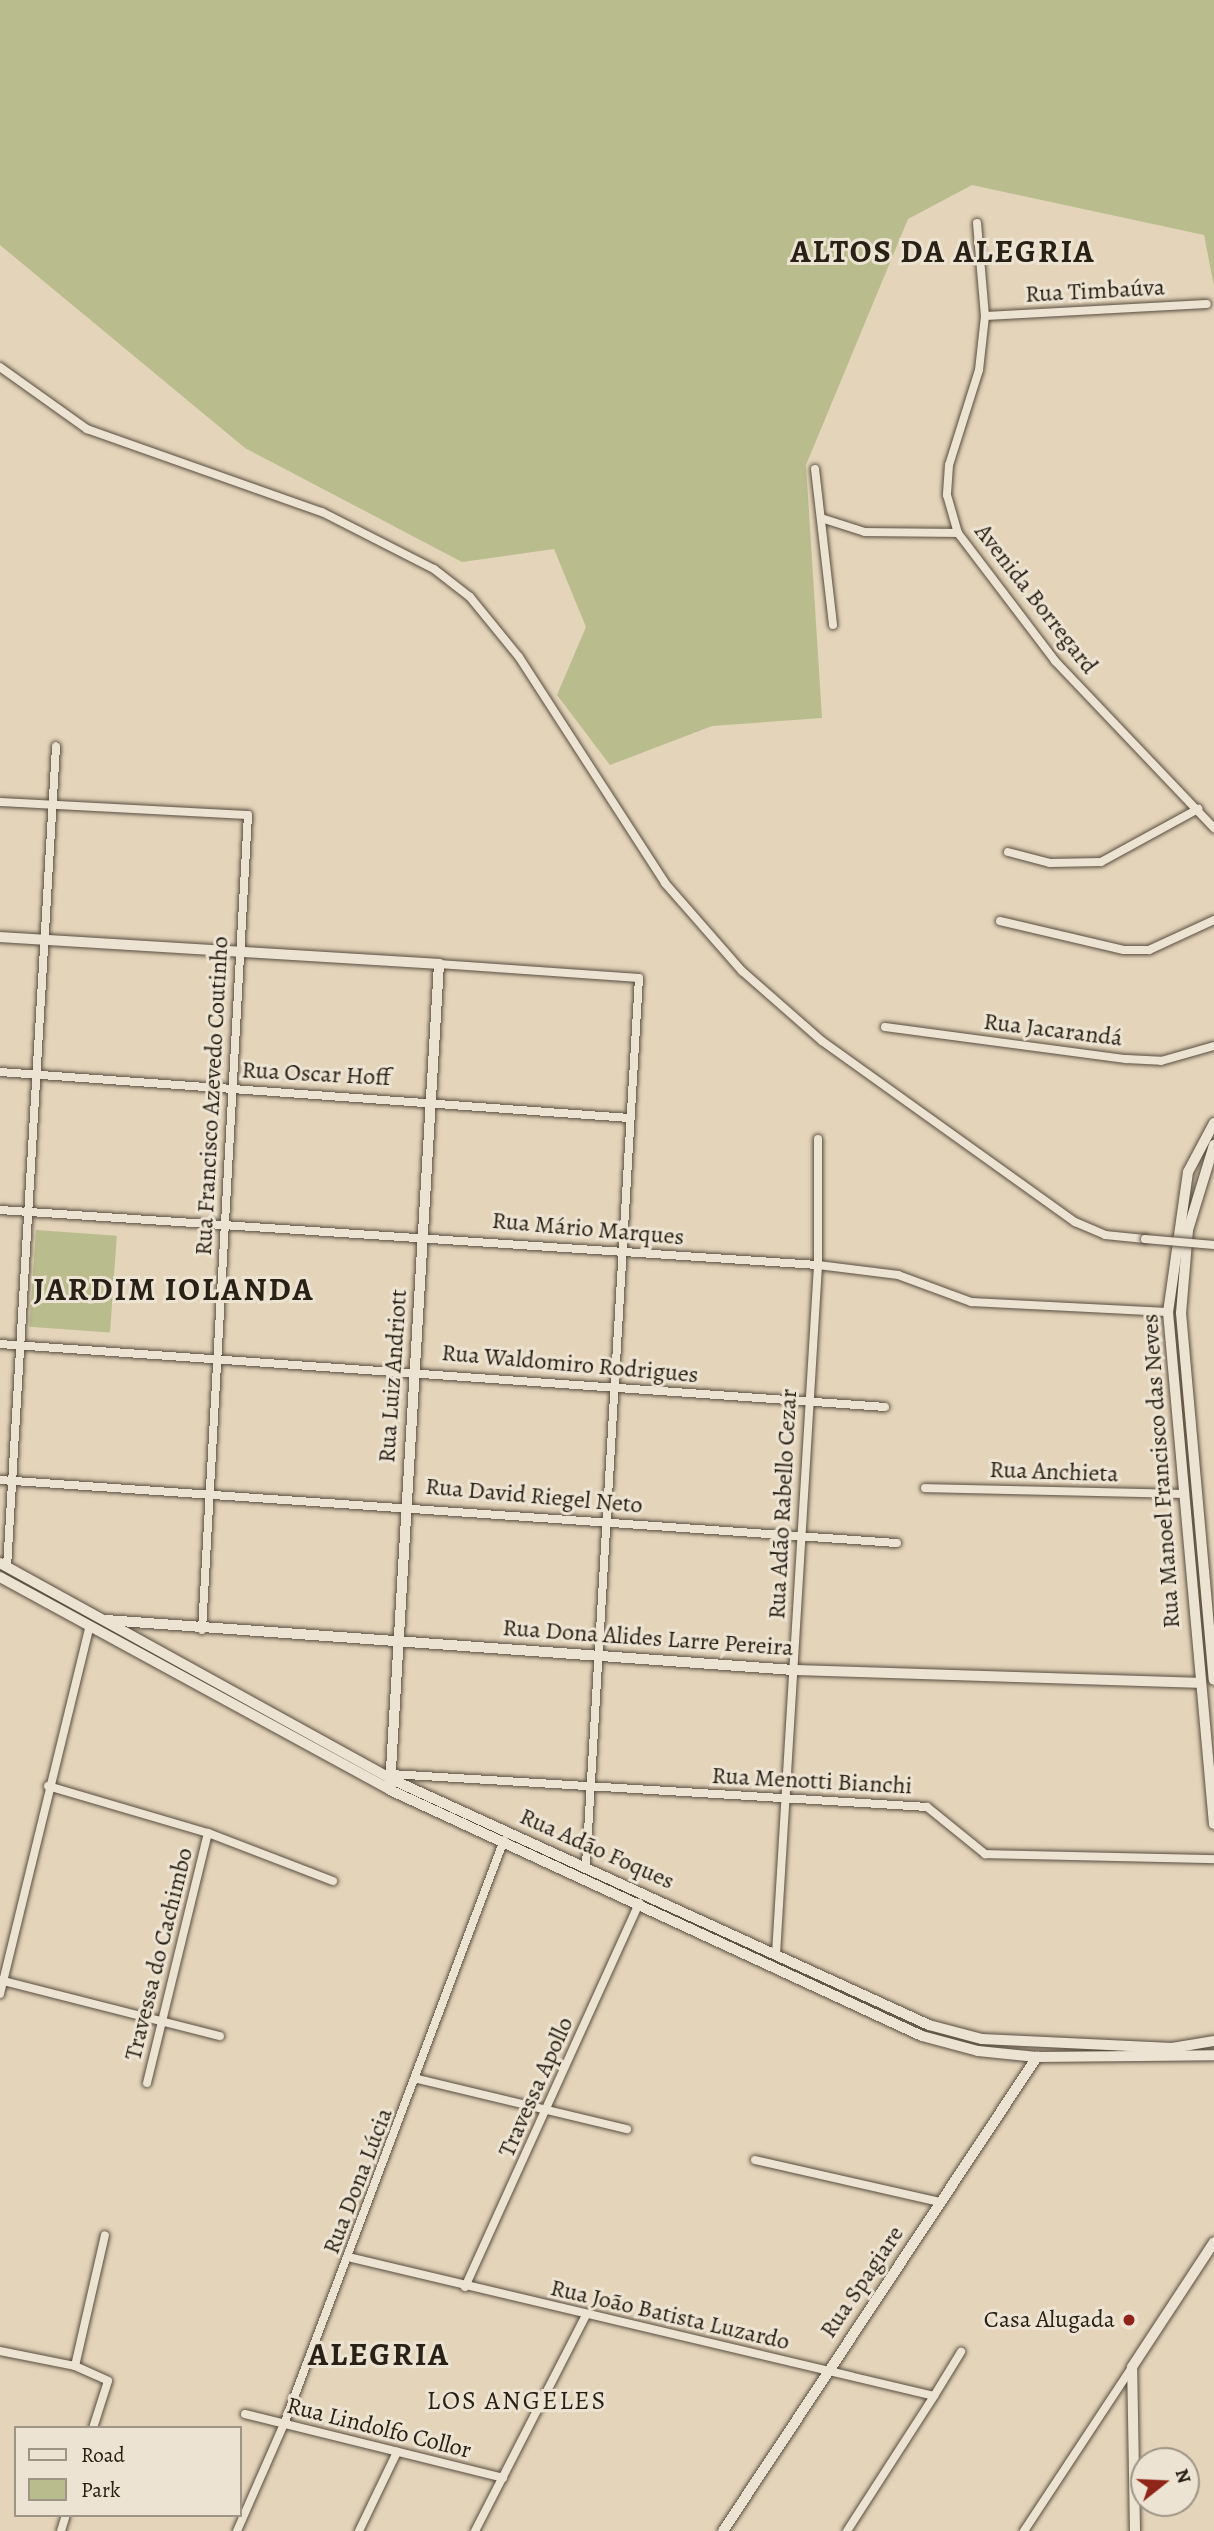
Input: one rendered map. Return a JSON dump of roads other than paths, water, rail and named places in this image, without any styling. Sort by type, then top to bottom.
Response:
[{"type":"main road","name":"Rua Manoel Francisco das Neves","points":[[1214,1123],[1188,1172],[1168,1312],[1181,1494],[1214,1824]]},
{"type":"main road","name":"Rua Manoel Francisco das Neves","points":[[1214,1145],[1188,1230],[1181,1313],[1214,1680]]},
{"type":"main road","name":"Rua Adão Foques","points":[[4,1565],[92,1624]]},
{"type":"main road","name":"Rua Adão Foques","points":[[0,1577],[504,1840],[922,2036],[978,2051],[1037,2057],[1214,2055]]},
{"type":"main road","name":"Rua Adão Foques","points":[[391,1781],[586,1866],[929,2025],[982,2039],[1172,2048],[1214,2041]]},
{"type":"street","name":"Avenida Borregard","points":[[977,223],[985,316],[979,370],[949,465],[947,495],[958,533],[1055,661],[1214,828]]},
{"type":"street","name":"Rua Timbaúva","points":[[985,316],[1207,304]]},
{"type":"street","points":[[0,368],[87,429],[322,512],[434,569],[470,597],[519,657],[665,883],[743,971],[822,1041],[1075,1222],[1105,1235],[1214,1245]]},
{"type":"street","points":[[815,469],[833,625]]},
{"type":"street","points":[[821,518],[865,532],[958,533]]},
{"type":"street","points":[[4,1565],[13,1481],[56,746]]},
{"type":"street","points":[[0,802],[51,806]]},
{"type":"street","name":"Rua Francisco Azevedo Coutinho","points":[[51,806],[248,815],[202,1630]]},
{"type":"street","points":[[1008,852],[1050,863],[1101,862],[1198,809]]},
{"type":"street","points":[[1000,921],[1124,950],[1150,950],[1214,920]]},
{"type":"street","points":[[0,937],[240,955],[439,964],[639,978],[586,1866]]},
{"type":"street","name":"Rua Luiz Andriott","points":[[391,1781],[405,1505],[439,964]]},
{"type":"street","name":"Rua Jacarandá","points":[[885,1027],[1126,1059],[1161,1061],[1214,1046]]},
{"type":"street","name":"Rua Oscar Hoff","points":[[0,1072],[432,1100],[630,1118]]},
{"type":"street","name":"Rua Adão Rabello Cezar","points":[[776,1954],[818,1265],[818,1139]]},
{"type":"street","name":"Rua Mário Marques","points":[[0,1210],[424,1234],[621,1252],[818,1265],[898,1275],[971,1303],[1168,1312]]},
{"type":"street","name":"Rua Waldomiro Rodrigues","points":[[0,1344],[885,1406]]},
{"type":"street","name":"Rua David Riegel Neto","points":[[0,1480],[405,1505],[897,1544]]},
{"type":"street","name":"Rua Anchieta","points":[[925,1488],[1181,1494]]},
{"type":"street","points":[[0,1994],[48,1786],[92,1624]]},
{"type":"street","name":"Rua Dona Alides Larre Pereira","points":[[92,1624],[398,1641],[793,1670],[1199,1683]]},
{"type":"street","name":"Rua Menotti Bianchi","points":[[391,1781],[591,1788],[927,1807],[985,1854],[1214,1859]]},
{"type":"street","points":[[48,1786],[208,1833],[332,1881]]},
{"type":"street","name":"Travessa do Cachimbo","points":[[147,2083],[208,1833]]},
{"type":"street","name":"Rua Dona Lúcia","points":[[237,2531],[284,2424],[418,2079],[504,1840]]},
{"type":"street","name":"Travessa Apollo","points":[[465,2287],[639,1903]]},
{"type":"street","points":[[2,1980],[220,2036]]},
{"type":"street","name":"Rua Spagiare","points":[[723,2531],[1037,2057]]},
{"type":"street","points":[[418,2079],[627,2129]]},
{"type":"street","points":[[755,2160],[940,2202]]},
{"type":"street","points":[[75,2366],[105,2235]]},
{"type":"street","points":[[1024,2531],[1214,2242]]},
{"type":"street","name":"Rua João Batista Luzardo","points":[[348,2257],[465,2287],[934,2396]]},
{"type":"street","points":[[475,2531],[586,2315]]},
{"type":"street","points":[[0,2351],[75,2366],[108,2381],[94,2426]]},
{"type":"street","points":[[848,2531],[961,2352]]},
{"type":"street","points":[[1132,2367],[1135,2531]]},
{"type":"street","name":"Rua Lindolfo Collor","points":[[245,2414],[503,2478]]},
{"type":"street","points":[[359,2531],[397,2452]]},
{"type":"place","name":"Casa Alugada","points":[[1129,2320]]},
{"type":"district","name":"ALTOS DA ALEGRIA","points":[[943,251]]},
{"type":"district","name":"JARDIM IOLANDA","points":[[174,1289]]},
{"type":"district","name":"ALEGRIA","points":[[379,2354]]},
{"type":"district","name":"LOS ANGELES","points":[[517,2401]]}]
